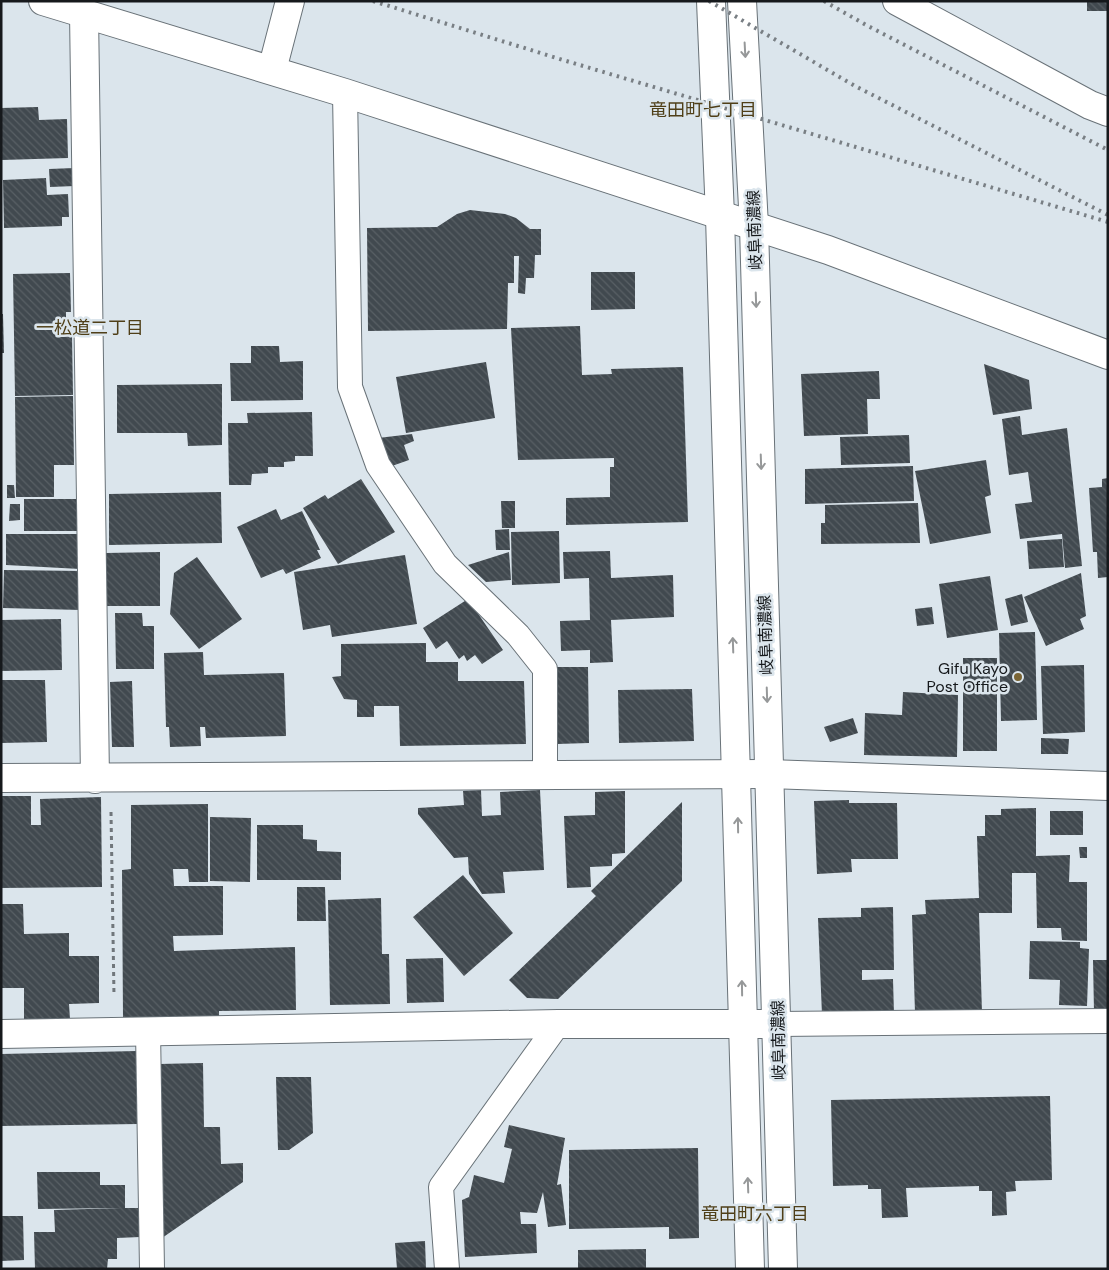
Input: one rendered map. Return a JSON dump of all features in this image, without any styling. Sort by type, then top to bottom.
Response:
[{"type":"street","points":[[43,1],[345,93],[828,250],[1108,355]]},
{"type":"street","points":[[272,70],[290,1]]},
{"type":"street","name":"岐阜南濃線","points":[[711,1],[720,216],[750,1269]]},
{"type":"street","name":"岐阜南濃線","points":[[742,1],[754,226],[783,1269]]},
{"type":"street","points":[[897,1],[1090,105],[1108,112]]},
{"type":"street","points":[[84,13],[103,779]]},
{"type":"street","points":[[1,778],[103,779],[769,774],[1108,786]]},
{"type":"street","points":[[1,1034],[558,1024],[777,1024]]},
{"type":"lane","points":[[345,93],[350,388],[378,465],[446,564],[518,635],[545,670],[546,775]]},
{"type":"lane","points":[[777,1024],[1108,1021]]},
{"type":"lane","points":[[447,1269],[441,1187],[558,1024]]},
{"type":"lane","points":[[148,1031],[150,1268]]},
{"type":"path","points":[[103,779],[115,1031]]},
{"type":"building","points":[[1087,1],[1108,1],[1108,11],[1087,11]]},
{"type":"building","points":[[38,107],[39,120],[67,119],[68,158],[2,160],[1,108]]},
{"type":"building","points":[[74,168],[75,186],[50,187],[49,169]]},
{"type":"building","points":[[46,178],[47,195],[68,194],[69,217],[62,217],[62,226],[4,228],[3,180]]},
{"type":"building","points":[[470,210],[505,214],[516,218],[530,229],[541,229],[541,255],[535,255],[534,278],[526,278],[525,294],[518,293],[519,256],[514,256],[514,283],[508,283],[507,329],[368,331],[367,228],[437,227],[457,214]]},
{"type":"building","points":[[591,272],[635,272],[635,309],[591,310]]},
{"type":"building","points":[[70,273],[71,312],[66,312],[66,336],[72,336],[73,395],[15,396],[13,274]]},
{"type":"building","points":[[1,314],[3,314],[4,353],[1,353]]},
{"type":"building","points":[[580,326],[582,375],[612,374],[611,369],[683,367],[688,522],[566,525],[566,498],[610,497],[610,467],[614,467],[614,458],[518,460],[511,328]]},
{"type":"building","points":[[251,346],[279,346],[280,362],[303,361],[303,400],[231,401],[230,363],[251,363]]},
{"type":"building","points":[[486,362],[495,418],[406,433],[396,377]]},
{"type":"building","points":[[984,364],[1029,380],[1032,409],[993,415]]},
{"type":"building","points":[[879,371],[880,399],[867,399],[868,434],[804,436],[801,374]]},
{"type":"building","points":[[222,384],[222,445],[188,446],[187,433],[117,433],[117,385]]},
{"type":"building","points":[[73,396],[74,465],[54,465],[54,497],[16,497],[15,397]]},
{"type":"building","points":[[312,412],[313,456],[295,456],[295,461],[284,462],[284,467],[268,467],[268,473],[252,474],[251,485],[229,485],[228,423],[248,423],[247,413]]},
{"type":"building","points":[[1020,416],[1022,435],[1067,428],[1082,566],[1065,568],[1062,534],[1020,539],[1015,504],[1032,502],[1028,472],[1009,475],[1002,419]]},
{"type":"building","points":[[412,434],[414,441],[404,445],[409,460],[389,467],[378,438]]},
{"type":"building","points":[[909,435],[910,463],[841,465],[840,437]]},
{"type":"building","points":[[986,460],[991,495],[985,497],[991,533],[930,544],[915,471]]},
{"type":"building","points":[[913,466],[914,501],[805,504],[805,469]]},
{"type":"building","points":[[1108,478],[1108,577],[1098,578],[1097,552],[1093,552],[1089,488],[1102,487],[1102,479]]},
{"type":"building","points":[[361,479],[395,532],[338,564],[303,508],[325,495],[328,499]]},
{"type":"building","points":[[7,485],[14,485],[15,498],[7,498]]},
{"type":"building","points":[[221,492],[222,543],[109,545],[109,494]]},
{"type":"building","points":[[24,499],[81,499],[81,531],[24,531]]},
{"type":"building","points":[[501,501],[515,501],[515,528],[502,528]]},
{"type":"building","points":[[918,503],[920,543],[821,544],[821,523],[825,523],[825,505]]},
{"type":"building","points":[[10,504],[20,504],[20,520],[9,521]]},
{"type":"building","points":[[276,509],[281,520],[302,511],[320,550],[317,550],[321,558],[286,574],[283,569],[261,578],[237,527]]},
{"type":"building","points":[[509,529],[510,550],[496,550],[495,530]]},
{"type":"building","points":[[559,531],[560,583],[512,585],[511,532]]},
{"type":"building","points":[[6,534],[81,534],[80,569],[6,565]]},
{"type":"building","points":[[1062,539],[1064,567],[1029,569],[1027,541]]},
{"type":"building","points":[[610,551],[611,578],[673,575],[674,617],[611,620],[613,662],[590,663],[590,650],[561,651],[560,621],[590,620],[589,578],[564,579],[563,552]]},
{"type":"building","points":[[160,552],[160,606],[106,606],[106,553]]},
{"type":"building","points":[[509,552],[511,580],[486,582],[468,565]]},
{"type":"building","points":[[405,555],[417,624],[332,637],[330,625],[303,630],[294,572]]},
{"type":"building","points":[[197,557],[242,619],[199,649],[170,614],[174,573]]},
{"type":"building","points":[[4,570],[81,571],[81,610],[3,608]]},
{"type":"building","points":[[1081,573],[1086,616],[1080,619],[1084,629],[1046,646],[1024,597]]},
{"type":"building","points":[[990,576],[998,630],[947,638],[939,584]]},
{"type":"building","points":[[1022,594],[1028,622],[1011,626],[1005,599]]},
{"type":"building","points":[[468,599],[503,650],[482,664],[475,655],[467,661],[464,655],[459,659],[447,641],[436,649],[423,628]]},
{"type":"building","points":[[932,607],[934,624],[917,626],[915,609]]},
{"type":"building","points":[[115,613],[142,613],[143,626],[154,626],[154,669],[116,669]]},
{"type":"building","points":[[61,619],[62,670],[1,671],[1,620]]},
{"type":"building","name":"Gifu Kayo Post Office","points":[[1035,632],[1037,720],[1001,721],[999,633]]},
{"type":"building","points":[[426,643],[426,662],[458,662],[458,681],[524,681],[526,744],[400,746],[399,706],[374,706],[374,717],[357,717],[357,700],[344,699],[332,677],[341,676],[341,644]]},
{"type":"building","points":[[203,652],[204,675],[284,673],[286,736],[206,738],[205,727],[200,727],[201,746],[170,747],[169,727],[166,727],[164,653]]},
{"type":"building","points":[[963,658],[997,658],[997,751],[963,751]]},
{"type":"building","points":[[1084,665],[1085,732],[1043,734],[1041,666]]},
{"type":"building","points":[[555,667],[588,667],[589,743],[557,744]]},
{"type":"building","points":[[1,680],[45,680],[47,742],[1,743]]},
{"type":"building","points":[[132,681],[134,747],[112,747],[110,682]]},
{"type":"building","points":[[692,689],[694,741],[619,743],[618,690]]},
{"type":"building","points":[[903,692],[958,695],[957,757],[864,755],[865,713],[902,715]]},
{"type":"building","points":[[853,718],[858,733],[830,742],[824,727]]},
{"type":"building","points":[[1041,738],[1069,739],[1068,754],[1041,754]]},
{"type":"building","points":[[481,790],[482,816],[501,815],[500,792],[540,790],[544,870],[503,872],[505,893],[482,894],[469,874],[468,857],[454,858],[418,814],[418,808],[464,805],[463,791]]},
{"type":"building","points":[[625,791],[625,853],[612,854],[612,866],[590,867],[591,887],[567,888],[564,816],[595,815],[595,792]]},
{"type":"building","points":[[1,796],[31,796],[31,825],[41,825],[40,799],[101,797],[102,887],[1,888]]},
{"type":"building","points":[[849,800],[849,803],[897,803],[898,859],[851,859],[852,872],[817,874],[814,801]]},
{"type":"building","points":[[682,802],[682,881],[558,999],[527,998],[509,980],[596,896],[591,891]]},
{"type":"building","points":[[208,804],[208,882],[189,882],[188,869],[173,869],[174,886],[223,886],[223,935],[173,936],[174,951],[295,947],[296,1010],[219,1011],[219,1016],[123,1018],[122,870],[131,869],[131,805]]},
{"type":"building","points":[[1036,808],[1036,856],[1070,855],[1069,882],[1087,882],[1087,941],[1062,940],[1061,928],[1037,928],[1036,873],[1012,873],[1012,913],[979,913],[982,1013],[915,1013],[912,915],[926,914],[925,900],[979,898],[977,836],[985,836],[985,815],[1001,815],[1001,809]]},
{"type":"building","points":[[1050,811],[1083,811],[1083,835],[1050,835]]},
{"type":"building","points":[[210,817],[251,818],[250,882],[210,881]]},
{"type":"building","points":[[257,825],[303,825],[303,839],[317,840],[317,851],[341,852],[341,880],[257,880]]},
{"type":"building","points":[[1079,847],[1087,847],[1087,858],[1080,858]]},
{"type":"building","points":[[463,875],[513,933],[464,976],[413,917]]},
{"type":"building","points":[[297,887],[325,887],[326,921],[297,921]]},
{"type":"building","points":[[381,898],[382,954],[389,954],[390,1004],[330,1005],[328,900]]},
{"type":"building","points":[[1,904],[23,904],[24,934],[69,933],[69,956],[99,956],[99,1003],[69,1004],[70,1019],[24,1020],[24,988],[1,988]]},
{"type":"building","points":[[893,907],[894,970],[862,970],[862,980],[893,979],[894,1014],[822,1015],[818,918],[861,917],[861,908]]},
{"type":"building","points":[[1030,941],[1080,942],[1080,948],[1089,949],[1087,1006],[1059,1005],[1060,980],[1029,979]]},
{"type":"building","points":[[443,958],[444,1002],[407,1003],[406,959]]},
{"type":"building","points":[[1093,960],[1108,960],[1108,1011],[1094,1012]]},
{"type":"building","points":[[137,1051],[138,1124],[1,1126],[1,1054]]},
{"type":"building","points":[[203,1063],[204,1127],[220,1127],[221,1164],[243,1163],[243,1182],[162,1238],[159,1064]]},
{"type":"building","points":[[276,1077],[311,1077],[313,1133],[289,1150],[278,1150]]},
{"type":"building","points":[[1050,1096],[1052,1180],[1015,1181],[1016,1191],[1006,1192],[1007,1215],[992,1216],[992,1191],[979,1191],[979,1186],[906,1188],[908,1217],[882,1218],[881,1189],[868,1189],[868,1185],[833,1186],[831,1100]]},
{"type":"building","points":[[509,1125],[565,1138],[557,1185],[561,1184],[566,1225],[548,1227],[543,1192],[537,1213],[520,1212],[521,1224],[536,1224],[537,1253],[465,1257],[462,1200],[469,1197],[474,1175],[504,1183],[512,1149],[504,1147]]},
{"type":"building","points":[[698,1148],[699,1238],[669,1239],[669,1227],[569,1229],[569,1150]]},
{"type":"building","points":[[37,1172],[100,1172],[100,1185],[125,1185],[125,1208],[140,1208],[140,1237],[117,1238],[117,1259],[108,1259],[107,1269],[35,1269],[34,1232],[55,1232],[54,1210],[121,1208],[38,1209]]},
{"type":"building","points":[[1,1216],[23,1216],[24,1260],[1,1261]]},
{"type":"building","points":[[425,1241],[426,1269],[397,1269],[395,1243]]},
{"type":"building","points":[[646,1249],[646,1269],[578,1269],[578,1250]]},
{"type":"railway","points":[[373,1],[563,60],[1108,222]]},
{"type":"railway","points":[[709,1],[855,86],[1108,215]]},
{"type":"railway","points":[[824,1],[866,25],[1108,150]]},
{"type":"place","name":"Gifu Kayo Post Office","points":[[1018,677]]},
{"type":"district","name":"竜田町七丁目","points":[[703,110]]},
{"type":"district","name":"一松道二丁目","points":[[90,328]]},
{"type":"district","name":"竜田町六丁目","points":[[755,1214]]}]
